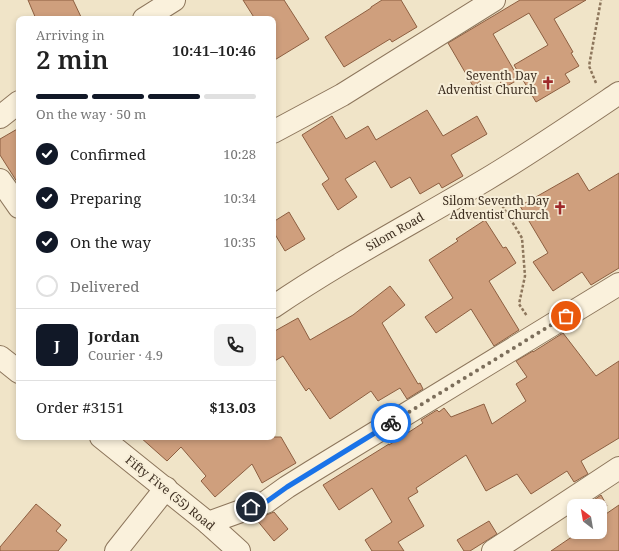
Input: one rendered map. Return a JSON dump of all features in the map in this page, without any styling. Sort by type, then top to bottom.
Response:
[{"type":"street","points":[[149,16],[174,0]]},
{"type":"street","points":[[276,130],[342,95],[494,0]]},
{"type":"street","name":"Silom Road","points":[[276,305],[354,255],[487,179],[612,97]]},
{"type":"street","points":[[0,117],[16,104]]},
{"type":"street","points":[[0,180],[16,203]]},
{"type":"street","points":[[208,523],[266,502],[287,487],[619,284]]},
{"type":"street","points":[[0,356],[16,369]]},
{"type":"street","name":"Fifty Five (55) Road","points":[[104,440],[166,488],[239,551]]},
{"type":"street","points":[[493,551],[619,468]]},
{"type":"street","points":[[116,551],[166,488]]},
{"type":"path","points":[[601,0],[589,66],[612,97]]},
{"type":"path","points":[[487,179],[522,238],[525,276],[519,304],[540,333]]},
{"type":"building","points":[[28,0],[73,0],[81,16],[35,16]]},
{"type":"building","points":[[243,0],[284,0],[309,39],[276,59],[276,16],[253,16]]},
{"type":"building","points":[[382,0],[401,0],[417,27],[392,42],[390,39],[344,67],[325,37]]},
{"type":"building","points":[[520,0],[586,0],[554,19],[573,52],[571,53],[579,66],[565,74],[570,82],[536,102],[514,65],[548,45],[529,13],[493,34],[519,79],[504,88],[495,73],[473,86],[448,43]]},
{"type":"building","points":[[427,110],[443,136],[477,116],[487,134],[451,155],[463,176],[442,188],[439,183],[420,194],[410,177],[391,188],[375,161],[345,179],[357,197],[338,210],[322,184],[329,179],[302,135],[332,116],[346,139],[368,126],[376,140]]},
{"type":"building","points":[[16,130],[16,180],[0,155],[0,139]]},
{"type":"building","points":[[578,173],[589,191],[619,173],[619,268],[591,285],[582,272],[553,291],[533,262],[548,253],[520,206]]},
{"type":"building","points":[[289,212],[305,239],[285,251],[276,236],[276,220]]},
{"type":"building","points":[[485,220],[503,248],[506,247],[516,263],[489,281],[519,330],[494,346],[471,309],[436,333],[425,317],[453,298],[429,260],[458,241],[456,239]]},
{"type":"building","points":[[390,286],[405,305],[382,323],[418,384],[420,383],[423,389],[407,399],[400,388],[378,401],[371,391],[330,419],[309,388],[306,391],[283,356],[276,360],[276,330],[298,318],[310,340],[353,315]]},
{"type":"building","points":[[563,333],[596,376],[619,361],[619,438],[581,461],[588,474],[574,482],[567,471],[531,494],[517,474],[486,491],[466,455],[416,488],[418,492],[408,498],[424,526],[398,542],[404,551],[372,551],[365,540],[392,522],[372,488],[339,510],[323,485],[423,423],[421,420],[437,410],[439,412],[444,408],[451,417],[484,404],[492,424],[526,401],[516,384],[527,377],[516,361]]},
{"type":"building","points":[[276,437],[281,437],[296,463],[262,483],[252,464],[215,497],[201,481],[206,476],[181,447],[167,461],[143,440],[276,440]]},
{"type":"building","points":[[601,495],[603,499],[595,499]]},
{"type":"building","points":[[36,504],[61,525],[56,531],[67,540],[58,551],[0,551],[0,547]]},
{"type":"building","points":[[619,505],[619,551],[551,551],[569,539],[607,539],[607,513]]},
{"type":"building","points":[[274,512],[288,529],[274,541],[256,519]]},
{"type":"building","points":[[489,521],[497,534],[470,551],[464,551],[457,540]]},
{"type":"way so far","points":[[391,423],[566,316]]},
{"type":"place","name":"Seventh Day Adventist Church","points":[[548,83]]},
{"type":"place","name":"Silom Seventh Day Adventist Church","points":[[560,208]]},
{"type":"route","points":[[251,507],[266,502],[287,487],[391,423]]}]
